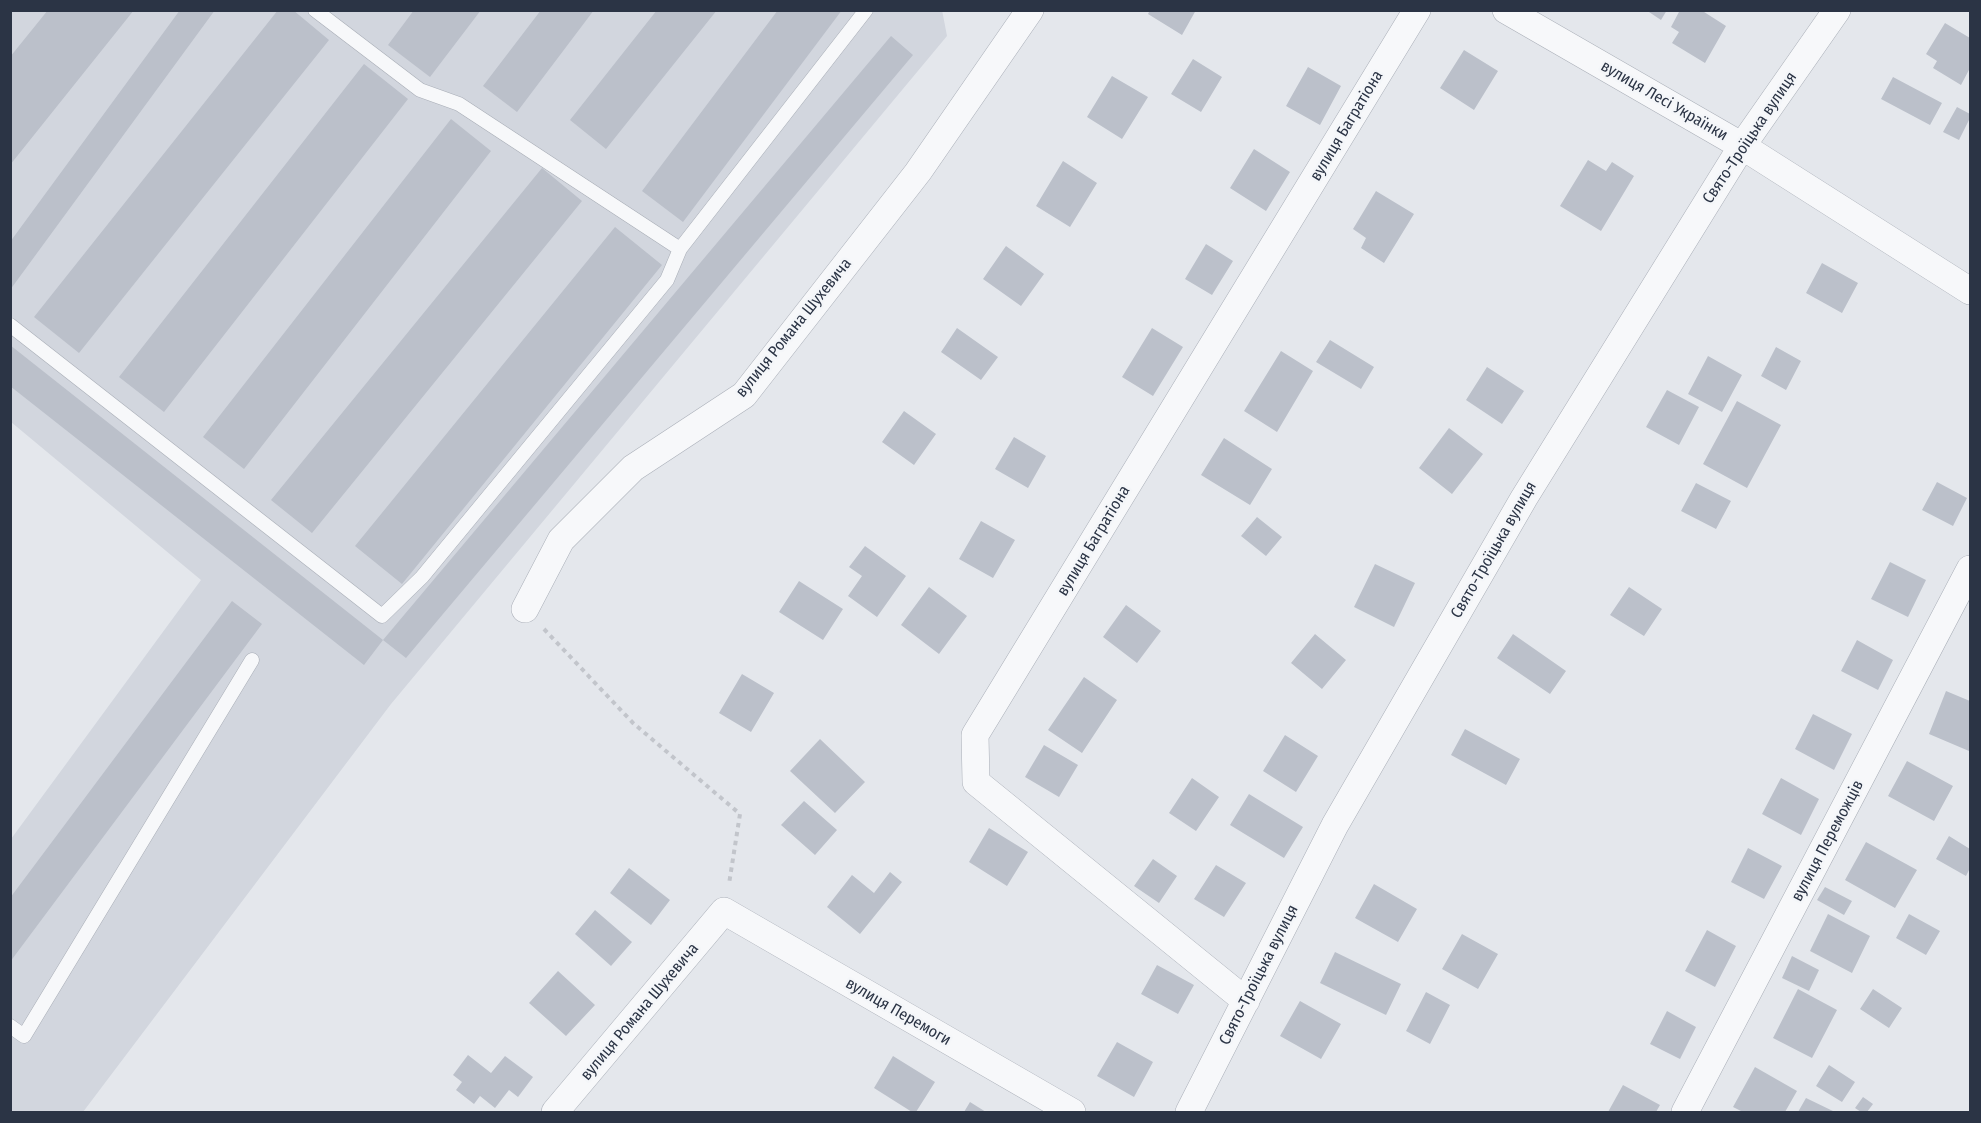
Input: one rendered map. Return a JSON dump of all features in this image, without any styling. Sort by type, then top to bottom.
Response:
[{"type":"street","name":"вулиця Романа Шухевича","points":[[525,609],[561,540],[633,468],[744,395],[918,172],[1030,10]]},
{"type":"street","name":"вулиця Багратіона","points":[[1246,1001],[975,782],[975,735],[1417,10]]},
{"type":"street","name":"вулиця Лесі Українки","points":[[1506,10],[1742,146],[1971,291]]},
{"type":"street","name":"Свято-Троїцька вулиця","points":[[1189,1113],[1335,825],[1524,498],[1742,146],[1837,10]]},
{"type":"street","name":"вулиця Переможців","points":[[1685,1113],[1971,568]]},
{"type":"street","name":"вулиця Романа Шухевича","points":[[555,1113],[724,911]]},
{"type":"street","name":"вулиця Перемоги","points":[[724,911],[1072,1113]]},
{"type":"lane","points":[[315,10],[420,90],[459,104],[680,249]]},
{"type":"lane","points":[[10,326],[382,616],[422,578],[667,280],[680,249],[866,10]]},
{"type":"lane","points":[[10,1026],[24,1036],[252,660]]},
{"type":"path","points":[[525,609],[633,723],[740,814],[724,911]]},
{"type":"shaded area","points":[[942,10],[947,36],[391,704],[83,1112],[11,1112],[11,839],[201,580],[11,422],[10,11]]},
{"type":"building","points":[[48,10],[134,10],[10,165],[10,57]]},
{"type":"building","points":[[180,10],[215,10],[10,290],[10,242]]},
{"type":"building","points":[[278,10],[293,10],[329,40],[79,353],[34,317]]},
{"type":"building","points":[[414,10],[481,10],[430,77],[388,45]]},
{"type":"building","points":[[541,10],[594,10],[517,112],[483,86]]},
{"type":"building","points":[[657,10],[717,10],[606,149],[570,120]]},
{"type":"building","points":[[778,10],[842,10],[683,222],[642,191]]},
{"type":"building","points":[[1150,10],[1196,10],[1182,35],[1148,14]]},
{"type":"building","points":[[1646,10],[1667,10],[1661,20]]},
{"type":"building","points":[[1680,10],[1701,10],[1726,26],[1705,63],[1672,43],[1679,32],[1671,27]]},
{"type":"building","points":[[1945,23],[1970,38],[1970,68],[1961,85],[1933,68],[1937,61],[1926,54]]},
{"type":"building","points":[[891,36],[913,55],[406,658],[383,640]]},
{"type":"building","points":[[1464,50],[1498,71],[1474,110],[1440,88]]},
{"type":"building","points":[[1193,59],[1222,77],[1201,112],[1171,94]]},
{"type":"building","points":[[364,64],[408,99],[164,412],[119,377]]},
{"type":"building","points":[[1308,67],[1341,86],[1320,125],[1286,106]]},
{"type":"building","points":[[1112,76],[1148,97],[1122,139],[1087,117]]},
{"type":"building","points":[[1893,77],[1942,103],[1930,125],[1881,99]]},
{"type":"building","points":[[1957,107],[1970,114],[1959,140],[1943,132]]},
{"type":"building","points":[[451,119],[491,151],[244,469],[203,437]]},
{"type":"building","points":[[1254,149],[1290,172],[1266,211],[1230,188]]},
{"type":"building","points":[[1588,160],[1606,171],[1612,162],[1634,176],[1601,231],[1560,206]]},
{"type":"building","points":[[1063,161],[1097,183],[1070,227],[1036,206]]},
{"type":"building","points":[[542,168],[582,201],[312,533],[271,500]]},
{"type":"building","points":[[1376,191],[1414,214],[1384,263],[1361,248],[1366,238],[1353,229]]},
{"type":"building","points":[[615,227],[662,265],[402,584],[355,546]]},
{"type":"building","points":[[1206,244],[1233,261],[1212,295],[1185,279]]},
{"type":"building","points":[[1006,246],[1044,274],[1021,306],[983,279]]},
{"type":"building","points":[[1822,263],[1858,283],[1842,313],[1806,293]]},
{"type":"building","points":[[957,328],[998,357],[981,380],[941,352]]},
{"type":"building","points":[[1152,328],[1183,347],[1153,396],[1122,377]]},
{"type":"building","points":[[1330,340],[1374,367],[1361,389],[1316,362]]},
{"type":"building","points":[[10,345],[383,640],[364,665],[10,386]]},
{"type":"building","points":[[1776,347],[1801,361],[1786,390],[1761,376]]},
{"type":"building","points":[[1281,351],[1313,371],[1277,432],[1244,411]]},
{"type":"building","points":[[1708,356],[1742,375],[1722,412],[1688,394]]},
{"type":"building","points":[[1487,367],[1524,391],[1502,424],[1466,400]]},
{"type":"building","points":[[1667,390],[1699,407],[1679,445],[1646,427]]},
{"type":"building","points":[[1737,401],[1781,425],[1747,488],[1703,464]]},
{"type":"building","points":[[904,411],[936,434],[914,465],[882,442]]},
{"type":"building","points":[[1449,428],[1483,454],[1452,494],[1419,468]]},
{"type":"building","points":[[1014,437],[1046,456],[1028,488],[995,469]]},
{"type":"building","points":[[1224,438],[1272,469],[1250,505],[1201,475]]},
{"type":"building","points":[[1937,482],[1967,498],[1953,526],[1922,510]]},
{"type":"building","points":[[1696,483],[1731,501],[1716,529],[1681,511]]},
{"type":"building","points":[[1257,517],[1282,537],[1266,556],[1241,536]]},
{"type":"building","points":[[981,521],[1015,540],[993,578],[959,559]]},
{"type":"building","points":[[865,546],[906,576],[877,617],[848,596],[862,576],[849,567]]},
{"type":"building","points":[[1890,562],[1926,580],[1908,617],[1871,599]]},
{"type":"building","points":[[1375,564],[1415,583],[1394,627],[1354,607]]},
{"type":"building","points":[[799,581],[843,609],[823,640],[779,612]]},
{"type":"building","points":[[929,587],[967,616],[939,654],[901,625]]},
{"type":"building","points":[[1629,587],[1662,609],[1644,636],[1610,615]]},
{"type":"building","points":[[232,601],[262,624],[10,962],[10,898]]},
{"type":"building","points":[[1126,605],[1161,631],[1137,663],[1103,637]]},
{"type":"building","points":[[1315,634],[1346,660],[1322,689],[1291,663]]},
{"type":"building","points":[[1513,634],[1566,671],[1550,694],[1497,658]]},
{"type":"building","points":[[1857,640],[1893,660],[1878,690],[1841,671]]},
{"type":"building","points":[[742,674],[774,693],[751,732],[719,713]]},
{"type":"building","points":[[1084,677],[1117,700],[1082,753],[1048,730]]},
{"type":"building","points":[[1946,691],[1970,701],[1969,751],[1929,734]]},
{"type":"building","points":[[1813,714],[1852,734],[1834,770],[1795,749]]},
{"type":"building","points":[[1465,729],[1520,759],[1506,785],[1451,755]]},
{"type":"building","points":[[1285,735],[1318,756],[1296,792],[1263,771]]},
{"type":"building","points":[[820,739],[865,782],[835,813],[790,771]]},
{"type":"building","points":[[1044,745],[1078,765],[1059,797],[1025,777]]},
{"type":"building","points":[[1907,761],[1953,786],[1934,821],[1888,796]]},
{"type":"building","points":[[1192,778],[1219,797],[1196,831],[1169,813]]},
{"type":"building","points":[[1781,778],[1819,799],[1801,835],[1762,814]]},
{"type":"building","points":[[1249,794],[1303,827],[1284,858],[1230,825]]},
{"type":"building","points":[[804,801],[837,830],[815,855],[781,825]]},
{"type":"building","points":[[989,828],[1028,852],[1007,886],[969,862]]},
{"type":"building","points":[[1949,836],[1970,849],[1970,868],[1966,876],[1936,859]]},
{"type":"building","points":[[1866,842],[1917,870],[1895,908],[1845,880]]},
{"type":"building","points":[[1748,848],[1782,866],[1764,899],[1731,882]]},
{"type":"building","points":[[1153,859],[1177,876],[1159,903],[1134,886]]},
{"type":"building","points":[[1216,865],[1246,883],[1224,917],[1194,899]]},
{"type":"building","points":[[629,868],[670,900],[651,925],[610,893]]},
{"type":"building","points":[[890,872],[902,882],[860,934],[827,907],[852,875],[874,893]]},
{"type":"building","points":[[1374,884],[1417,909],[1398,942],[1355,918]]},
{"type":"building","points":[[1825,887],[1852,901],[1844,915],[1817,900]]},
{"type":"building","points":[[595,910],[632,942],[611,966],[575,934]]},
{"type":"building","points":[[1828,914],[1870,936],[1852,973],[1810,951]]},
{"type":"building","points":[[1909,914],[1940,931],[1926,955],[1896,938]]},
{"type":"building","points":[[1707,930],[1736,946],[1715,987],[1685,971]]},
{"type":"building","points":[[1462,934],[1498,954],[1478,989],[1442,969]]},
{"type":"building","points":[[1335,952],[1401,984],[1386,1015],[1320,983]]},
{"type":"building","points":[[1792,956],[1819,970],[1809,991],[1782,978]]},
{"type":"building","points":[[1157,965],[1194,985],[1178,1014],[1141,994]]},
{"type":"building","points":[[558,971],[595,1005],[566,1036],[529,1003]]},
{"type":"building","points":[[1798,989],[1837,1010],[1812,1058],[1773,1038]]},
{"type":"building","points":[[1873,989],[1902,1008],[1889,1028],[1860,1009]]},
{"type":"building","points":[[1426,992],[1450,1005],[1430,1044],[1406,1031]]},
{"type":"building","points":[[1300,1001],[1341,1024],[1321,1059],[1280,1036]]},
{"type":"building","points":[[1667,1011],[1696,1027],[1680,1059],[1650,1044]]},
{"type":"building","points":[[1117,1042],[1153,1062],[1134,1097],[1097,1076]]},
{"type":"building","points":[[468,1055],[491,1073],[505,1056],[533,1077],[518,1097],[509,1090],[495,1108],[480,1096],[474,1104],[456,1090],[462,1082],[453,1075]]},
{"type":"building","points":[[893,1056],[935,1082],[916,1112],[912,1112],[874,1088]]},
{"type":"building","points":[[1829,1065],[1855,1082],[1842,1102],[1816,1086]]},
{"type":"building","points":[[1755,1067],[1797,1091],[1785,1112],[1743,1112],[1733,1107]]},
{"type":"building","points":[[1623,1085],[1660,1105],[1656,1112],[1608,1112]]},
{"type":"building","points":[[1863,1097],[1873,1104],[1867,1112],[1861,1112],[1855,1108]]},
{"type":"building","points":[[1806,1098],[1835,1112],[1798,1112]]},
{"type":"building","points":[[970,1102],[986,1112],[964,1112]]}]
